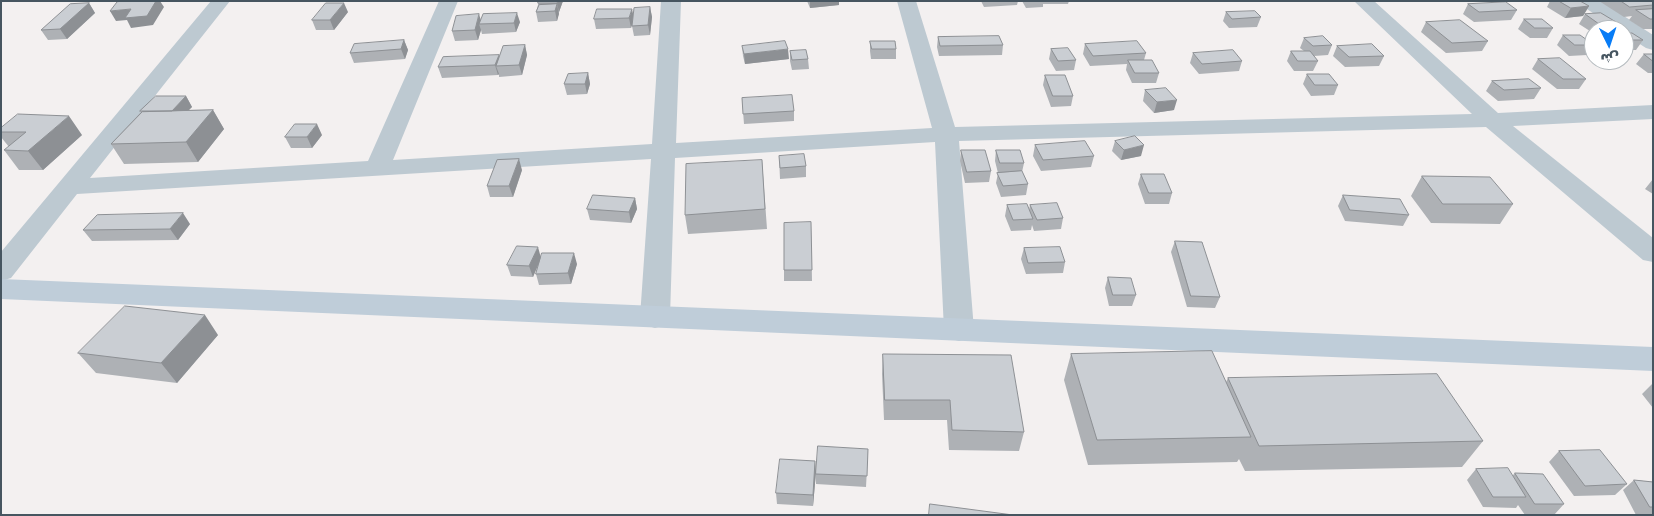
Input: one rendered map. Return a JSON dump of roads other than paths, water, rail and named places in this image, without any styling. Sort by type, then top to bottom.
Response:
[{"type":"street","points":[[1,271],[221,1]]},
{"type":"street","points":[[377,168],[449,1]]},
{"type":"street","points":[[656,317],[671,1]]},
{"type":"street","points":[[906,1],[945,134],[959,330]]},
{"type":"street","points":[[1363,1],[1492,120],[1653,252]]},
{"type":"street","points":[[1588,1],[1653,44]]},
{"type":"street","points":[[70,187],[945,134],[1492,120],[1653,112]]},
{"type":"street","points":[[1,289],[1653,359]]}]
